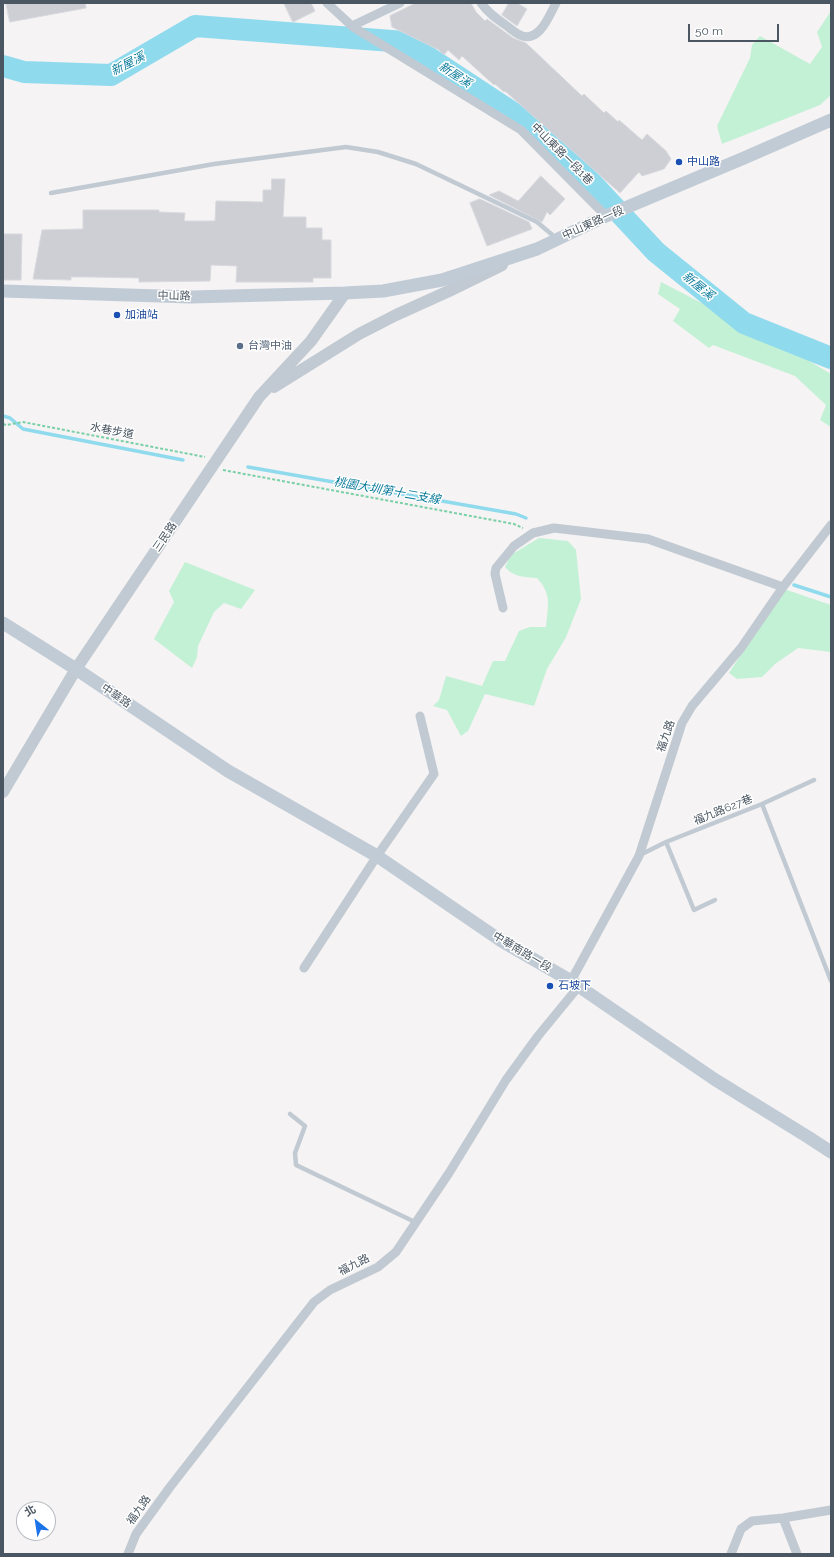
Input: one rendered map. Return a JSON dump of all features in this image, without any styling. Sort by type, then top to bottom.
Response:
[{"type":"main road","name":"中山東路一段","points":[[344,293],[383,291],[442,280],[537,248],[830,119]]},
{"type":"main road","name":"中山路","points":[[3,291],[191,296],[344,293]]},
{"type":"main road","name":"中華路","points":[[3,623],[76,669],[228,771]]},
{"type":"main road","name":"中華南路一段","points":[[228,771],[377,856],[500,940],[575,984],[714,1079],[831,1152]]},
{"type":"street","name":"中山東路一段1巷","points":[[327,3],[352,26],[521,130],[607,216]]},
{"type":"street","points":[[352,26],[400,3]]},
{"type":"street","points":[[481,3],[489,14],[520,35],[527,37],[535,34],[543,28],[556,3]]},
{"type":"street","points":[[259,397],[359,334],[537,248]]},
{"type":"street","name":"三民路","points":[[3,792],[76,669],[259,397],[311,342],[344,293]]},
{"type":"street","name":"福九路","points":[[128,1554],[136,1534],[170,1487],[314,1302],[330,1290],[378,1267],[393,1256],[416,1223],[506,1080],[575,984],[638,856],[682,723],[692,706],[741,648],[783,587],[831,525]]},
{"type":"street","points":[[503,608],[495,574],[496,568],[514,546],[533,533],[554,528],[648,539],[783,587]]},
{"type":"street","points":[[304,968],[377,856],[434,774],[420,716]]},
{"type":"street","points":[[731,1554],[741,1529],[752,1521],[783,1518],[831,1510]]},
{"type":"street","points":[[783,1518],[797,1554]]},
{"type":"lane","points":[[51,193],[214,164],[346,147],[378,152],[416,164],[537,222],[557,239]]},
{"type":"lane","name":"福九路627巷","points":[[638,856],[666,842],[762,804],[814,780]]},
{"type":"lane","points":[[762,804],[831,981]]},
{"type":"lane","points":[[666,842],[694,910],[715,900]]},
{"type":"lane","points":[[290,1114],[305,1126],[295,1153],[296,1165],[416,1223]]},
{"type":"path","name":"水巷步道","points":[[3,424],[6,425],[23,422],[215,464],[514,524],[533,533]]},
{"type":"green space","points":[[831,11],[831,95],[820,105],[722,144],[717,126],[750,58],[752,45],[760,36],[810,64],[822,47],[817,32]]},
{"type":"green space","points":[[661,282],[779,343],[831,374],[831,427],[820,420],[826,405],[795,376],[713,345],[709,348],[673,321],[680,309],[658,294]]},
{"type":"green space","points":[[539,538],[568,541],[576,550],[581,599],[566,637],[547,669],[534,706],[485,694],[468,731],[461,736],[447,710],[433,706],[439,700],[446,676],[482,686],[493,661],[505,661],[519,631],[530,627],[546,627],[548,601],[542,584],[537,578],[515,575],[505,567],[511,555]]},
{"type":"green space","points":[[185,562],[255,590],[241,609],[224,603],[214,612],[198,646],[197,657],[192,668],[154,639],[174,602],[169,591]]},
{"type":"green space","points":[[784,589],[831,605],[831,652],[798,648],[775,664],[762,677],[737,679],[729,673]]},
{"type":"building","points":[[6,3],[85,3],[86,8],[10,22]]},
{"type":"building","points":[[284,3],[311,3],[315,11],[293,22]]},
{"type":"building","points":[[416,3],[471,3],[476,12],[485,21],[487,19],[513,38],[526,43],[582,96],[584,94],[604,113],[606,111],[618,122],[619,120],[642,140],[647,134],[666,151],[671,159],[664,169],[642,176],[639,172],[620,193],[505,91],[504,92],[495,84],[494,85],[462,56],[459,60],[448,50],[444,55],[439,50],[392,27],[390,16]]},
{"type":"building","points":[[509,3],[517,3],[527,9],[517,26],[502,15]]},
{"type":"building","points":[[541,176],[565,199],[550,215],[547,212],[542,222],[489,195],[499,191],[518,201]]},
{"type":"building","points":[[272,179],[285,179],[283,217],[306,217],[306,228],[322,228],[322,240],[331,240],[331,278],[313,278],[313,282],[236,282],[237,266],[211,265],[210,281],[139,282],[139,278],[91,277],[71,277],[71,280],[33,279],[42,230],[83,229],[83,210],[159,210],[159,212],[185,213],[184,221],[215,221],[216,201],[263,202],[263,190],[271,190]]},
{"type":"building","points":[[480,199],[529,222],[532,229],[487,246],[470,203]]},
{"type":"building","points":[[3,234],[22,234],[21,280],[3,280]]},
{"type":"waterway","name":"新屋溪","points":[[3,66],[24,72],[111,75],[195,26],[405,42],[548,136],[656,252],[744,323],[831,358]]},
{"type":"waterway","name":"桃園大圳第十二支線","points":[[3,416],[10,418],[23,429],[183,460]]},
{"type":"waterway","name":"桃園大圳第十二支線","points":[[248,467],[516,514],[526,518]]},
{"type":"waterway","name":"桃園大圳第十二支線","points":[[794,585],[831,597]]},
{"type":"place","name":"中山路","points":[[679,162]]},
{"type":"place","name":"加油站","points":[[117,315]]},
{"type":"place","name":"台灣中油","points":[[240,346]]},
{"type":"place","name":"石坡下","points":[[550,986]]}]
